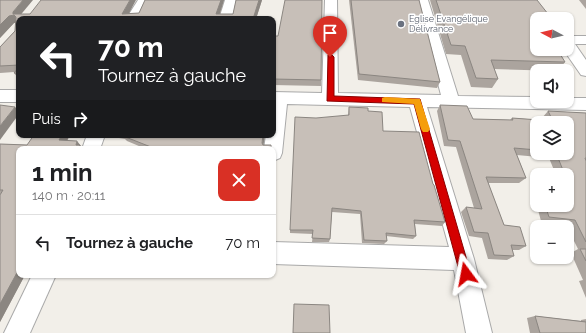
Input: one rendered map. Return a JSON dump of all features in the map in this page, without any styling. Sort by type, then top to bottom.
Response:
[{"type":"street","points":[[135,16],[144,0]]},
{"type":"street","points":[[227,16],[231,0]]},
{"type":"street","points":[[330,99],[331,0]]},
{"type":"street","points":[[422,0],[451,101]]},
{"type":"street","points":[[574,40],[586,40]]},
{"type":"street","points":[[574,54],[586,71]]},
{"type":"street","points":[[0,96],[16,96]]},
{"type":"street","points":[[276,98],[586,104]]},
{"type":"street","points":[[417,101],[462,259],[479,333]]},
{"type":"street","points":[[276,253],[462,259]]},
{"type":"street","points":[[17,333],[43,278]]},
{"type":"building","points":[[0,0],[23,0],[13,14],[30,14],[41,0],[130,0],[122,14],[139,13],[145,0],[221,0],[216,14],[233,14],[236,0],[259,0],[254,16],[16,17],[14,15],[9,16],[0,25]]},
{"type":"building","points":[[285,0],[322,0],[321,80],[276,79],[276,36],[278,36]]},
{"type":"building","points":[[351,0],[419,0],[440,82],[359,74]]},
{"type":"building","points":[[436,0],[537,0],[546,12],[530,12],[530,56],[561,56],[565,62],[491,60],[498,79],[476,78],[465,46],[451,45]]},
{"type":"building","points":[[16,17],[16,65],[0,66],[0,47],[15,31]]},
{"type":"building","points":[[0,105],[15,107],[0,126]]},
{"type":"building","points":[[440,105],[467,106],[473,119],[513,120],[512,118],[530,119],[530,149],[514,148],[526,178],[486,177],[504,225],[520,227],[526,246],[511,245],[514,256],[494,255],[488,233],[474,232],[466,207],[482,209],[460,141],[448,140]]},
{"type":"building","points":[[349,107],[368,108],[368,111],[382,112],[383,131],[419,132],[445,222],[414,220],[416,236],[386,233],[387,241],[364,240],[361,211],[332,208],[330,239],[312,238],[313,230],[290,230],[295,117],[316,118],[349,115]]},
{"type":"building","points":[[548,111],[586,113],[586,242],[575,220],[549,217],[547,212],[574,212],[574,168],[562,168],[559,160],[574,160],[574,116],[550,116]]},
{"type":"building","points":[[32,138],[60,138],[59,140],[77,141],[76,145],[80,145],[16,146],[16,275],[0,304],[0,195],[3,190],[0,190],[0,144],[27,145]]},
{"type":"building","points":[[128,138],[263,138],[263,145],[271,145],[271,146],[148,146]]},
{"type":"building","points":[[580,249],[586,249],[586,261]]},
{"type":"building","points":[[294,304],[329,305],[330,333],[293,333]]},
{"type":"building","points":[[535,316],[586,322],[586,333],[540,333]]},
{"type":"slow traffic","points":[[385,100],[417,101],[426,129]]},
{"type":"place","name":"Eglise Evangélique Délivrance","points":[[401,24]]},
{"type":"route","points":[[330,57],[330,99],[417,101],[466,274]]}]
